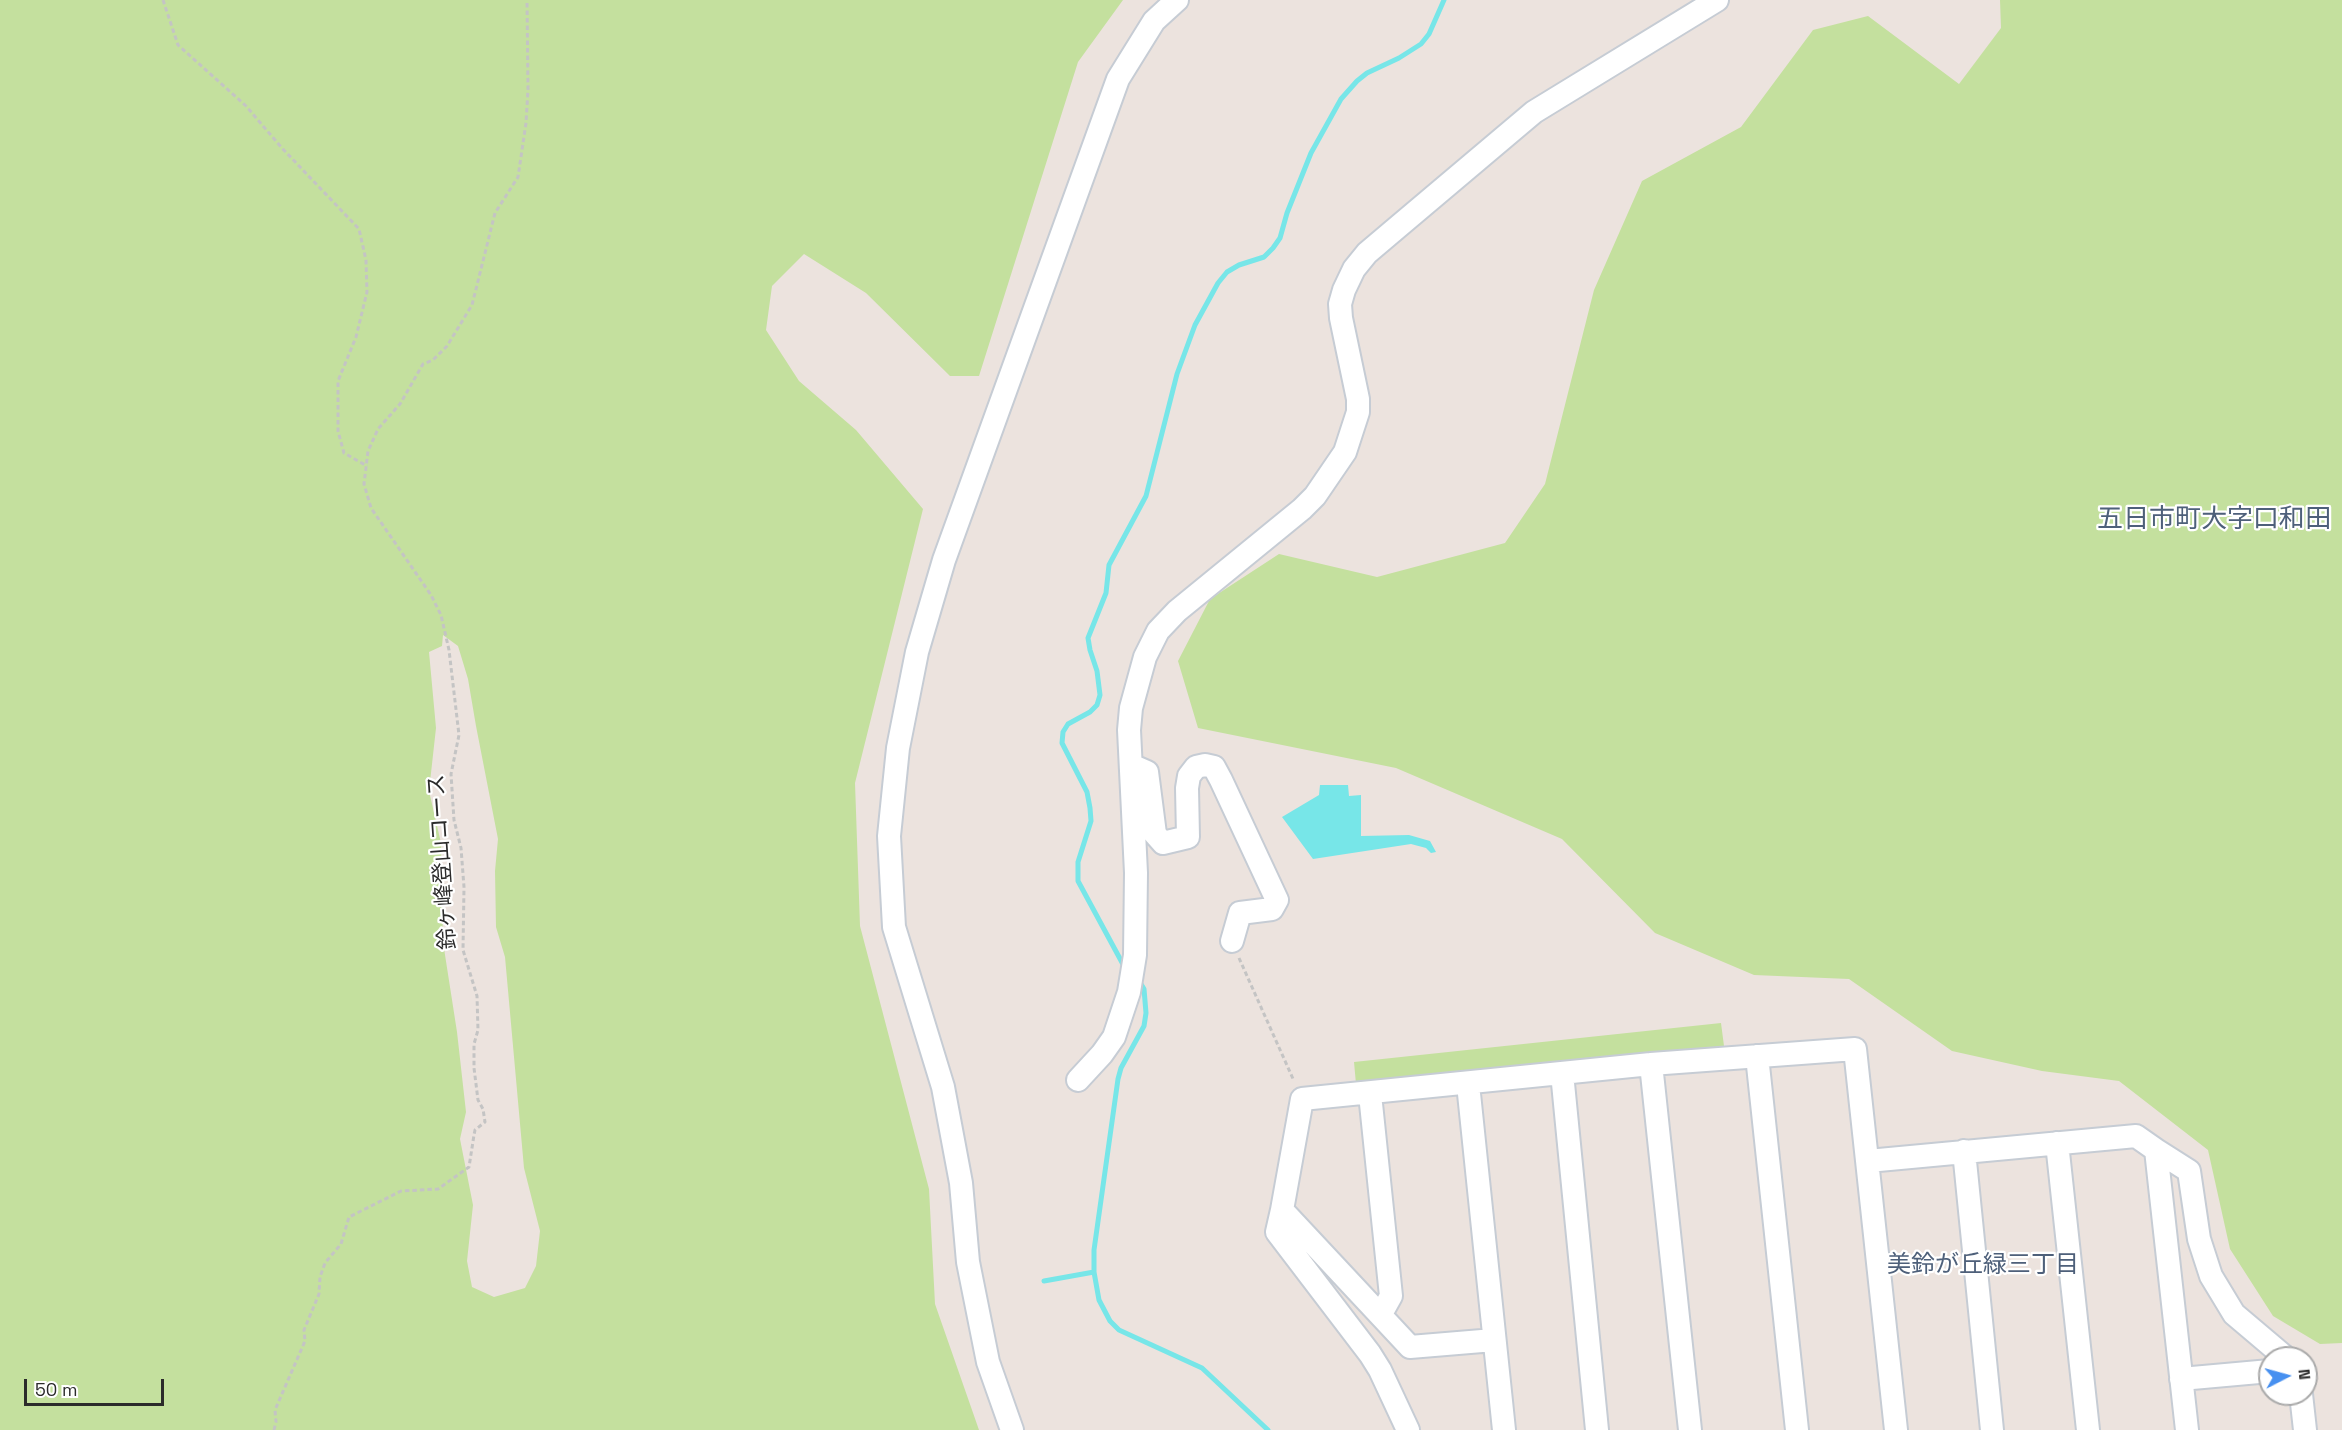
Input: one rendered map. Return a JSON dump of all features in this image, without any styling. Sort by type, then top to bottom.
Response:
[{"type":"street","points":[[1012,1430],[988,1362],[968,1262],[961,1183],[943,1087],[894,927],[889,836],[898,748],[917,652],[944,560],[1118,79],[1154,21],[1177,0]]},
{"type":"street","points":[[1078,1080],[1102,1054],[1114,1036],[1128,992],[1135,955],[1136,873],[1129,730],[1131,708],[1145,657],[1158,631],[1189,600],[1302,509],[1320,489],[1345,452],[1356,423],[1358,405],[1340,304],[1349,279],[1360,261],[1393,231],[1534,112],[1717,0]]},
{"type":"street","points":[[1131,765],[1148,772],[1155,834],[1163,843],[1188,837],[1187,788],[1190,776],[1196,767],[1205,765],[1214,767],[1278,900],[1272,909],[1240,913],[1232,941]]},
{"type":"street","points":[[1408,1430],[1370,1354],[1277,1232],[1302,1099],[1370,1094],[1651,1064],[1855,1049],[1896,1430]]},
{"type":"street","points":[[1757,1056],[1797,1430]]},
{"type":"street","points":[[1651,1064],[1690,1430]]},
{"type":"street","points":[[1562,1073],[1597,1430]]},
{"type":"street","points":[[1468,1084],[1504,1430]]},
{"type":"street","points":[[1370,1094],[1391,1296],[1381,1314]]},
{"type":"street","points":[[1868,1161],[2136,1136],[2188,1171],[2199,1239],[2211,1276],[2234,1314],[2272,1346]]},
{"type":"street","points":[[2057,1143],[2088,1430]]},
{"type":"street","points":[[2156,1150],[2187,1430]]},
{"type":"street","points":[[1964,1151],[1992,1430]]},
{"type":"street","points":[[1282,1210],[1410,1347],[1494,1340]]},
{"type":"street","points":[[2181,1378],[2258,1372]]},
{"type":"street","points":[[2302,1406],[2305,1430]]},
{"type":"path","points":[[163,0],[178,45],[246,106],[359,230],[366,260],[368,292],[356,337],[339,381],[338,431],[344,453],[367,465]]},
{"type":"path","name":"鈴ヶ峰登山コース","points":[[274,1430],[275,1410],[305,1341],[304,1330],[320,1294],[320,1277],[325,1263],[341,1244],[349,1217],[401,1191],[438,1189],[469,1167],[474,1135],[485,1122],[483,1109],[478,1100],[474,1068],[474,1044],[478,1030],[477,996],[463,950],[464,887],[461,848],[454,820],[451,774],[459,735],[448,650],[441,615],[431,595],[371,508],[364,484],[368,451],[378,429],[400,404],[423,364],[433,360],[447,346],[466,315],[480,280],[495,213],[518,177],[528,100],[527,0]]},
{"type":"path","points":[[1232,941],[1294,1081],[1304,1080]]},
{"type":"green space","points":[[0,0],[1123,0],[1078,62],[979,376],[950,376],[866,293],[804,254],[772,286],[766,330],[799,381],[856,430],[923,509],[855,783],[860,926],[929,1189],[935,1304],[979,1430],[0,1430]],"holes":[[[443,635],[458,646],[468,679],[498,839],[495,871],[496,927],[505,957],[524,1168],[540,1231],[536,1266],[525,1288],[494,1297],[472,1287],[467,1261],[473,1205],[460,1139],[466,1112],[457,1032],[443,942],[441,843],[429,791],[436,728],[429,652],[442,646]]]},
{"type":"green space","points":[[2000,0],[2342,0],[2342,1343],[2320,1344],[2273,1316],[2230,1249],[2208,1150],[2119,1081],[2042,1071],[1952,1051],[1849,979],[1754,975],[1655,933],[1562,839],[1396,768],[1198,728],[1178,661],[1210,599],[1279,554],[1377,577],[1505,543],[1545,484],[1594,290],[1642,181],[1741,127],[1813,30],[1868,16],[1959,84],[2001,28]]},
{"type":"green space","points":[[1721,1023],[1724,1046],[1356,1084],[1354,1062]]},
{"type":"water","points":[[1320,785],[1348,785],[1349,796],[1361,795],[1361,836],[1409,835],[1430,841],[1436,852],[1431,853],[1426,848],[1411,844],[1313,859],[1282,817],[1319,795]]},
{"type":"waterway","points":[[1125,968],[1078,881],[1078,862],[1091,821],[1090,808],[1087,792],[1062,743],[1063,732],[1068,724],[1090,712],[1097,705],[1100,695],[1097,671],[1088,638],[1106,593],[1109,565],[1146,496],[1177,374],[1195,325],[1218,283],[1227,272],[1239,265],[1264,257],[1273,248],[1280,238],[1287,213],[1311,153],[1341,99],[1367,73],[1399,58],[1421,44],[1429,34],[1444,0]]},
{"type":"waterway","points":[[1138,979],[1144,989],[1146,1013],[1144,1026],[1121,1068],[1118,1079],[1094,1250],[1094,1272],[1099,1300],[1110,1321],[1119,1330],[1202,1368],[1268,1430]]},
{"type":"waterway","points":[[1044,1281],[1094,1272]]},
{"type":"district","name":"五日市町大字口和田","points":[[2214,520]]},
{"type":"district","name":"美鈴が丘緑三丁目","points":[[1983,1265]]}]
